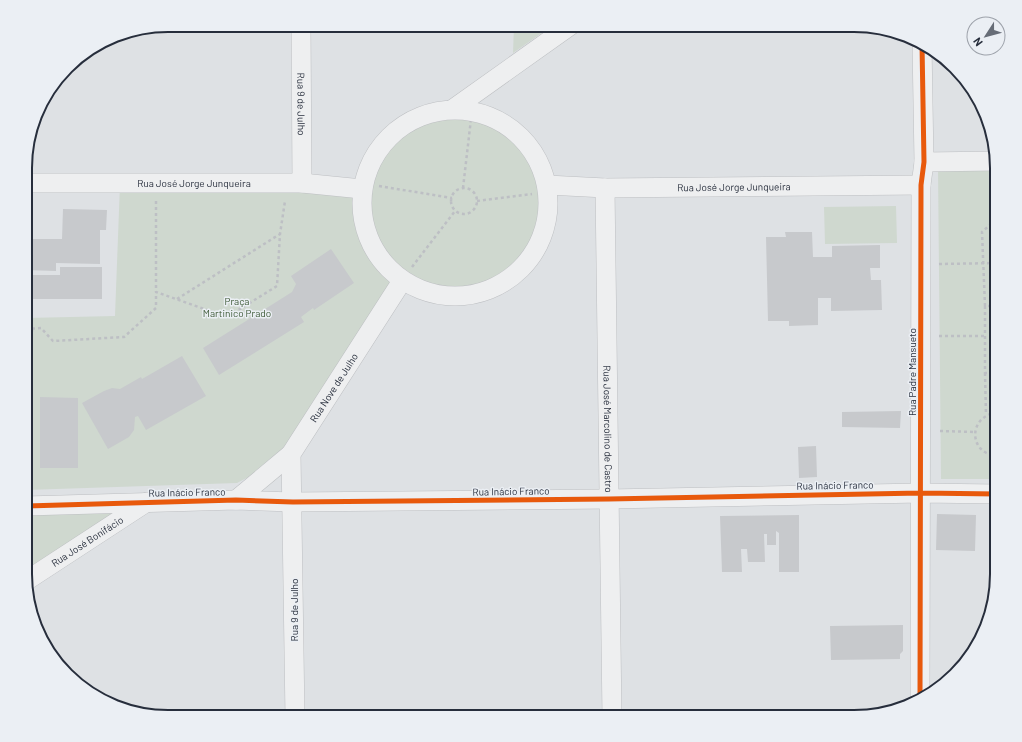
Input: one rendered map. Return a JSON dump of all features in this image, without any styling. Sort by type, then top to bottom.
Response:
[{"type":"street","name":"Rua 9 de Julho","points":[[294,188],[301,32]]},
{"type":"street","points":[[453,109],[561,32]]},
{"type":"street","name":"Rua Padre Mansueto","points":[[920,693],[921,185],[924,162],[922,50]]},
{"type":"street","points":[[453,109],[485,114],[514,130],[536,154],[544,189],[548,218],[538,248],[518,274],[490,291],[458,298],[426,292],[407,274],[375,252],[363,222],[369,188],[372,158],[393,133],[420,116],[453,109]]},
{"type":"street","points":[[924,162],[990,168]]},
{"type":"street","name":"Rua José Jorge Junqueira","points":[[32,183],[369,188]]},
{"type":"street","name":"Rua José Jorge Junqueira","points":[[544,189],[921,185]]},
{"type":"street","name":"Rua José Marcolino de Castro","points":[[605,188],[612,710]]},
{"type":"street","name":"Rua Nove de Julho","points":[[236,500],[291,454],[407,274]]},
{"type":"street","points":[[291,454],[293,502]]},
{"type":"street","name":"Rua Inácio Franco","points":[[32,506],[236,500],[293,502],[609,499],[921,493],[990,494]]},
{"type":"street","name":"Rua José Bonifácio","points":[[32,577],[148,502]]},
{"type":"street","name":"Rua 9 de Julho","points":[[293,502],[295,710]]},
{"type":"path","points":[[464,188],[471,118]]},
{"type":"path","points":[[156,292],[227,318],[277,286],[280,234],[294,188]]},
{"type":"path","points":[[369,188],[452,198]]},
{"type":"path","points":[[464,188],[474,193],[477,201],[475,209],[468,214],[459,213],[455,211],[451,203],[452,198],[456,191],[464,188]]},
{"type":"path","points":[[477,201],[544,189]]},
{"type":"path","points":[[32,328],[41,328],[53,341],[124,337],[156,308],[156,200]]},
{"type":"path","points":[[407,274],[455,211]]},
{"type":"path","points":[[986,415],[986,336],[982,232],[990,225]]},
{"type":"path","points":[[177,299],[280,234]]},
{"type":"path","points":[[939,264],[990,263]]},
{"type":"path","points":[[985,306],[990,306]]},
{"type":"path","points":[[939,336],[986,336]]},
{"type":"path","points":[[985,373],[990,373]]},
{"type":"path","points":[[990,414],[978,421],[975,432],[980,447],[985,453],[990,454]]},
{"type":"path","points":[[940,431],[975,432]]},
{"type":"green space","points":[[514,32],[543,32],[513,53]]},
{"type":"green space","points":[[446,116],[462,116],[479,119],[495,126],[509,135],[521,147],[530,161],[537,177],[540,202],[539,219],[534,235],[521,257],[509,269],[495,278],[479,285],[462,288],[446,288],[429,285],[413,278],[399,269],[387,257],[378,243],[371,227],[368,210],[368,194],[371,177],[378,161],[387,147],[399,135],[413,126],[429,119]]},
{"type":"green space","points":[[990,167],[990,479],[941,479],[938,168]]},
{"type":"green space","name":"Praça Martinico Prado","points":[[120,184],[361,190],[363,222],[375,254],[400,281],[293,441],[269,466],[237,483],[32,490],[32,318],[115,316]]},
{"type":"green space","points":[[896,206],[897,243],[825,244],[824,207]]},
{"type":"green space","points":[[127,510],[32,573],[32,512]]},
{"type":"building","points":[[63,209],[107,210],[106,230],[100,230],[100,264],[56,263],[56,271],[32,270],[32,239],[62,239]]},
{"type":"building","points":[[785,232],[812,232],[813,257],[832,257],[832,246],[880,245],[880,268],[870,268],[871,280],[881,280],[882,310],[831,311],[831,298],[818,298],[818,325],[789,326],[789,321],[768,321],[766,237],[786,237]]},
{"type":"building","points":[[331,249],[354,283],[301,317],[304,322],[219,375],[203,348],[292,292],[296,284],[291,276]]},
{"type":"building","points":[[60,267],[102,267],[102,299],[32,299],[32,275],[60,275]]},
{"type":"building","points":[[182,356],[206,396],[146,430],[138,416],[135,417],[134,430],[129,437],[108,449],[82,403],[104,391],[112,388],[120,389],[141,377],[142,379]]},
{"type":"building","points":[[40,397],[78,398],[78,468],[40,468]]},
{"type":"building","points":[[901,411],[900,428],[842,427],[842,412]]},
{"type":"building","points":[[816,446],[817,477],[799,478],[798,447]]},
{"type":"building","points":[[937,514],[976,515],[975,551],[936,550]]},
{"type":"building","points":[[799,515],[799,572],[779,572],[779,533],[776,531],[776,545],[767,545],[767,534],[764,534],[765,562],[748,562],[747,549],[741,549],[742,572],[722,572],[720,516]]},
{"type":"building","points":[[903,625],[903,651],[900,654],[900,659],[831,660],[830,626]]},
{"type":"cycle path","points":[[920,693],[921,185],[924,162],[922,50]]},
{"type":"cycle path","points":[[32,506],[236,500],[293,502],[609,499],[921,493],[990,494]]}]
